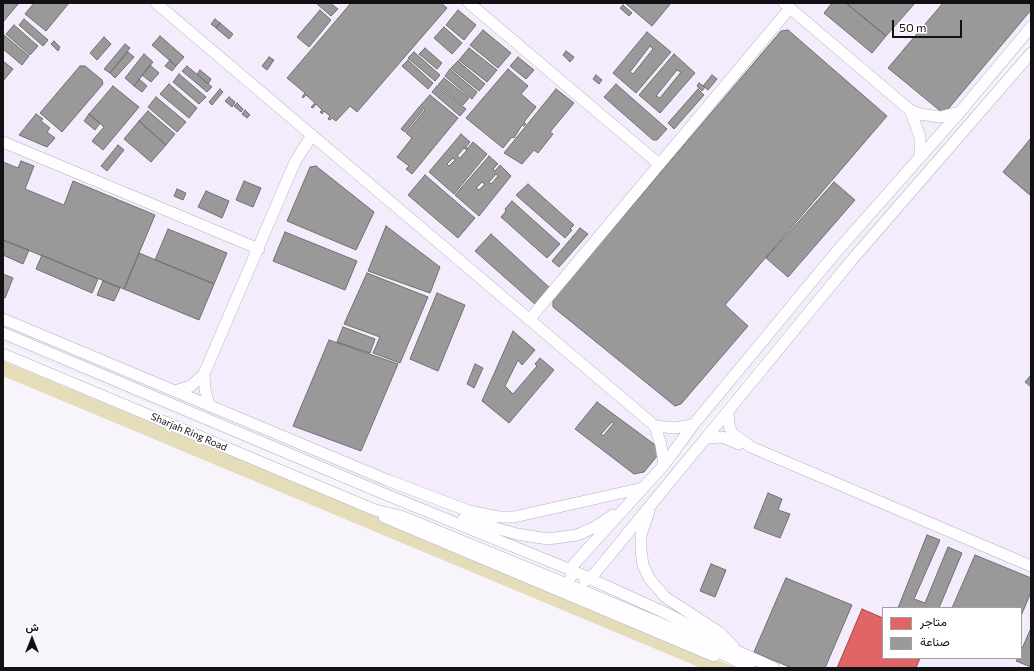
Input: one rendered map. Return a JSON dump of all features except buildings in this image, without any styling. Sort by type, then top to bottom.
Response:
[{"type":"street","points":[[156,3],[655,426],[661,445],[664,465]]},
{"type":"street","points":[[469,3],[659,164]]},
{"type":"street","points":[[529,320],[659,164],[787,6],[910,110],[920,114],[940,117],[960,112]]},
{"type":"street","points":[[572,585],[571,570],[575,563],[664,465],[693,425],[838,250],[960,112],[1031,27]]},
{"type":"street","points":[[572,585],[589,578],[654,499],[707,438],[856,255],[1031,53]]},
{"type":"street","points":[[910,110],[920,137],[920,156]]},
{"type":"street","points":[[174,391],[191,386],[204,374],[295,162],[312,135]]},
{"type":"street","points":[[3,142],[258,249]]},
{"type":"street","points":[[3,319],[437,501],[483,515],[498,517],[530,515],[643,488]]},
{"type":"street","points":[[3,334],[382,493],[571,570],[677,619],[737,651],[774,668]]},
{"type":"street","name":"Sharjah Ring Road","points":[[3,354],[375,510]]},
{"type":"street","points":[[204,374],[205,390],[209,405]]},
{"type":"street","points":[[728,411],[728,425],[732,433],[751,447],[1031,566]]},
{"type":"street","points":[[655,426],[674,428],[693,425]]},
{"type":"street","points":[[707,438],[722,437],[744,446],[751,447]]},
{"type":"street","points":[[382,493],[406,498],[479,524],[523,535],[548,539],[577,535],[595,527],[632,500]]},
{"type":"street","points":[[654,499],[645,521],[641,550],[643,565],[649,578],[665,597],[726,637],[737,651]]},
{"type":"street","points":[[375,510],[401,516],[572,585],[681,632],[750,668]]},
{"type":"street","points":[[375,510],[389,520],[742,668]]},
{"type":"shaded area","points":[[3,3],[1031,3],[1031,39],[603,546],[1031,54],[1031,668],[789,668],[576,578],[3,344]]},
{"type":"shaded area","points":[[3,361],[737,668],[701,668],[3,376]]}]
